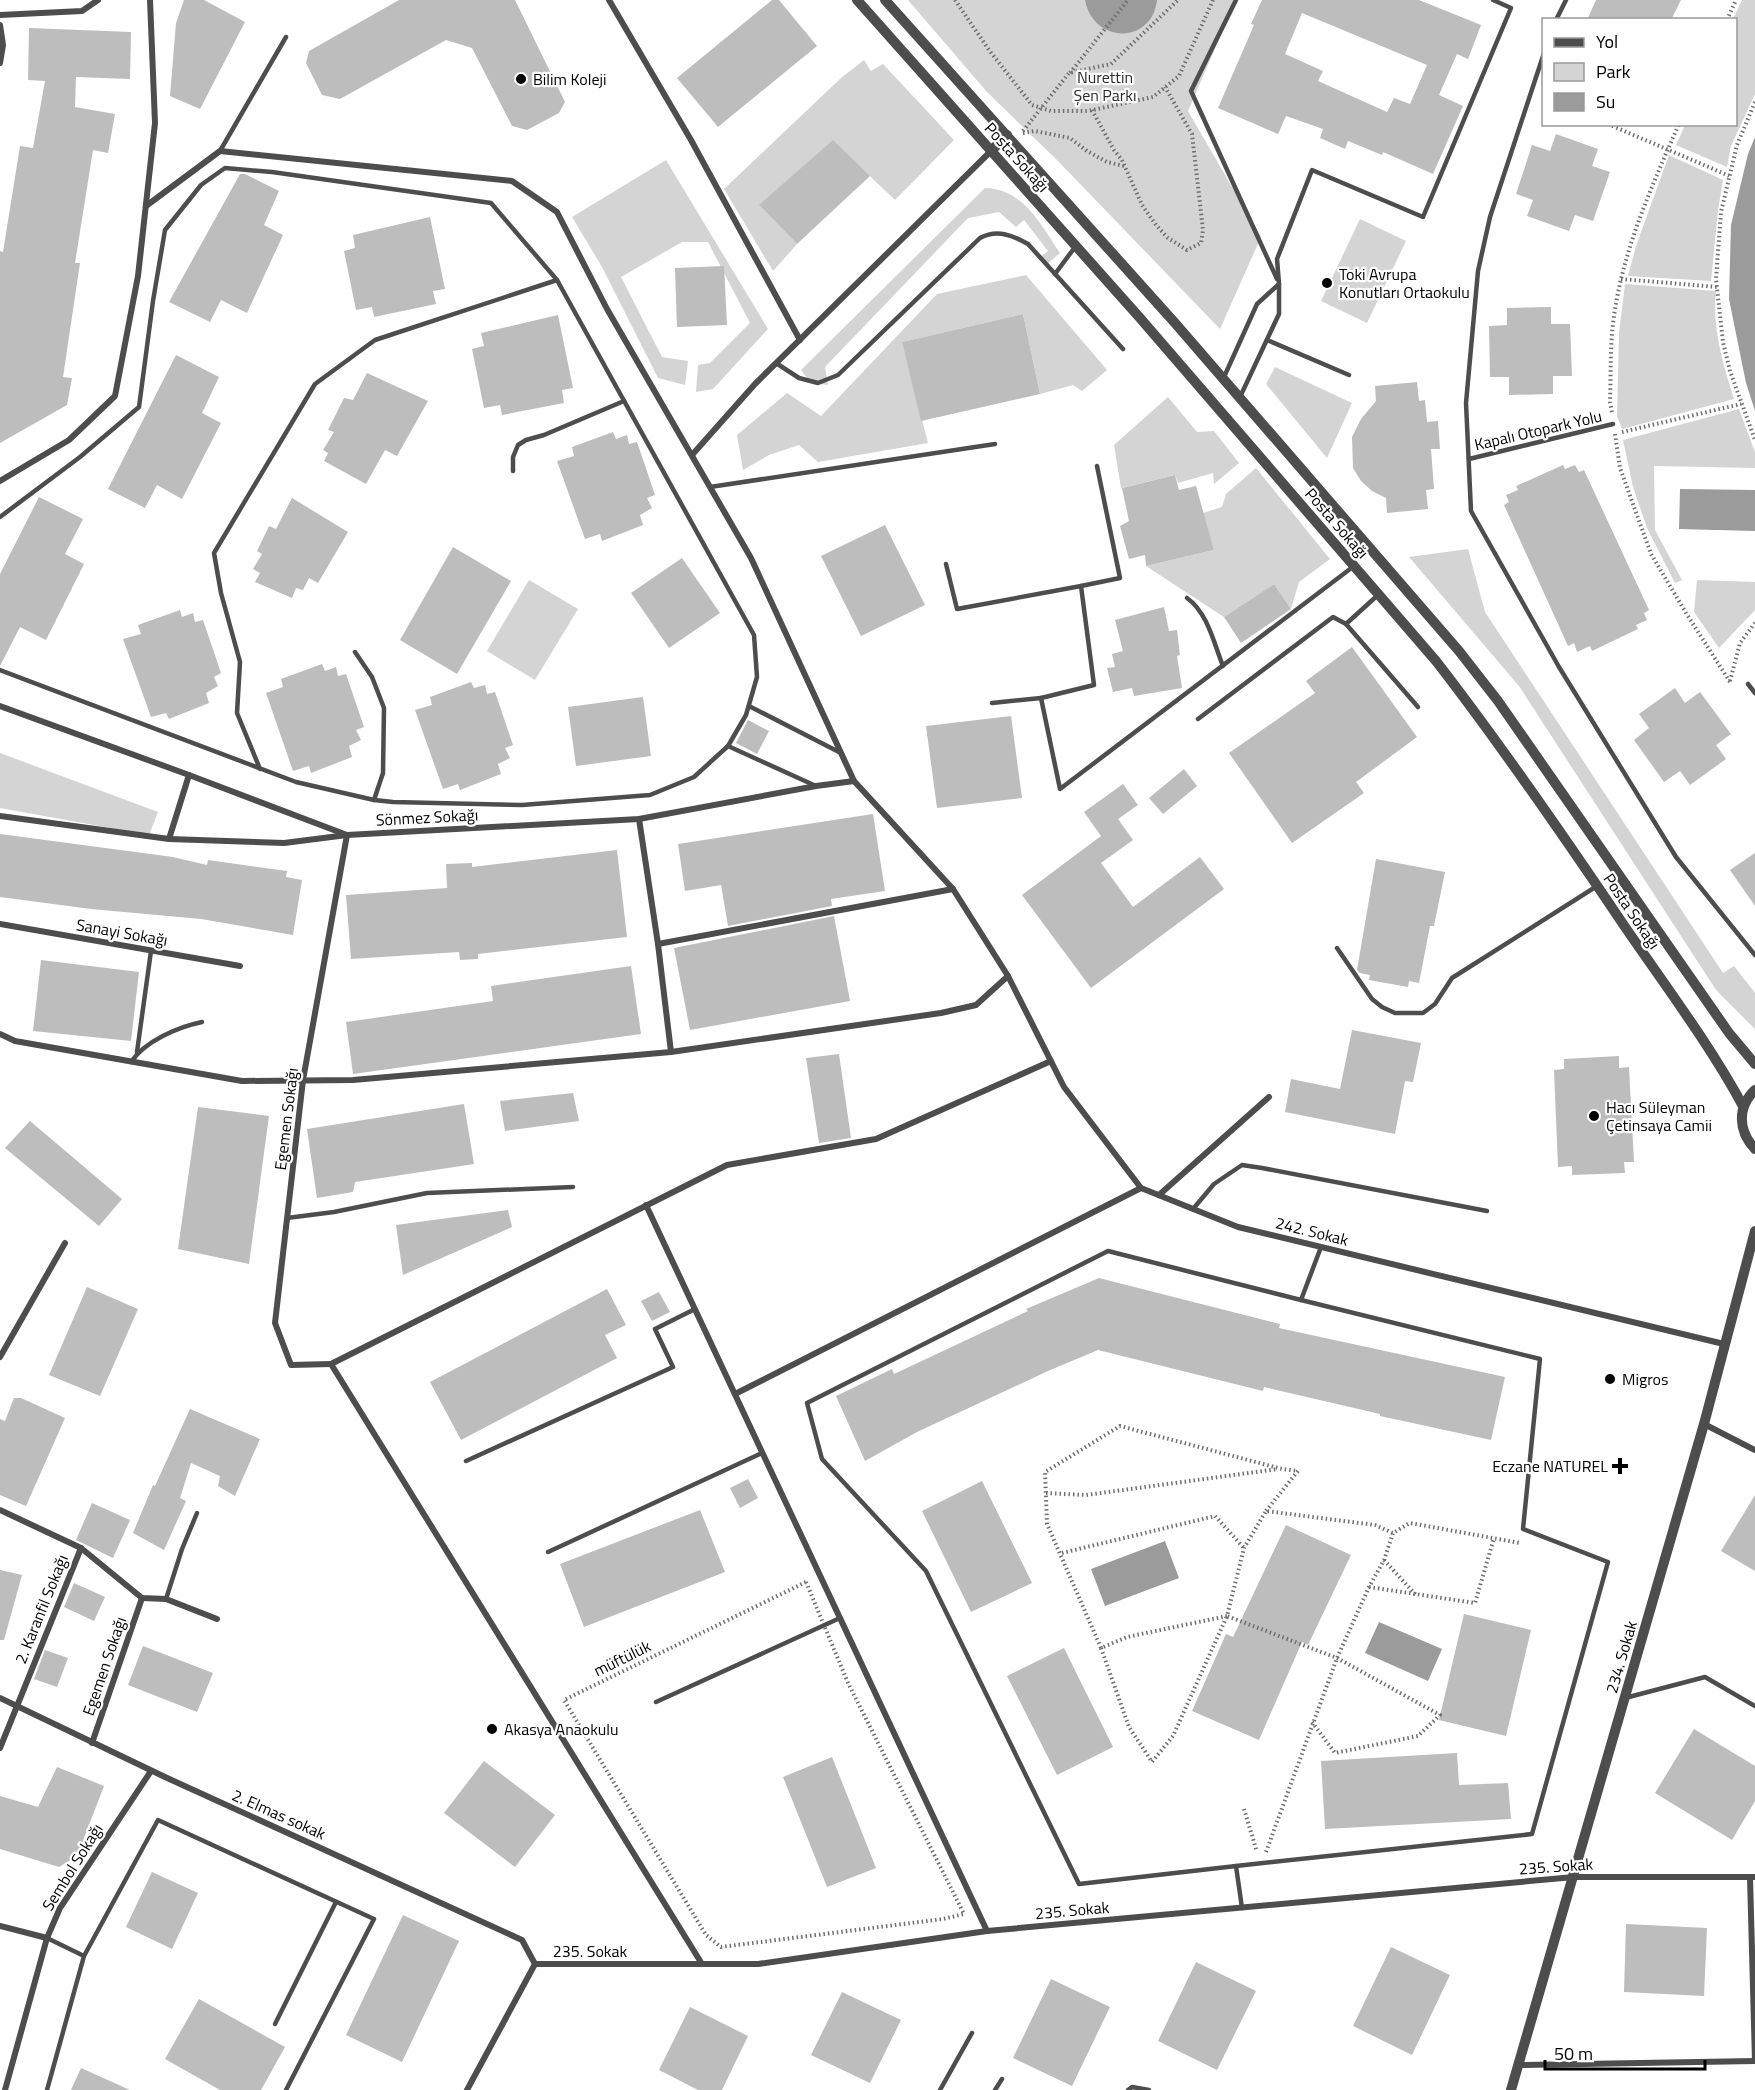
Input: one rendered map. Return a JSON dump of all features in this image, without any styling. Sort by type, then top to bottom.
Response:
[{"type":"street","points":[[0,15],[82,11],[98,0]]},
{"type":"street","points":[[0,481],[69,441],[115,396],[138,276],[155,123],[150,0]]},
{"type":"street","points":[[609,0],[691,140],[800,340]]},
{"type":"street","name":"Posta Sokağı","points":[[857,0],[1076,246],[1379,594],[1472,708],[1724,1070],[1743,1106]]},
{"type":"street","name":"Posta Sokağı","points":[[885,0],[1224,378],[1459,651],[1498,701],[1729,1033],[1755,1064]]},
{"type":"street","points":[[0,25],[0,63]]},
{"type":"street","points":[[692,455],[754,384],[1007,135]]},
{"type":"street","points":[[146,206],[220,151]]},
{"type":"street","name":"242. Sokak","points":[[220,151],[512,181],[557,212],[607,309],[751,558],[854,781],[953,889],[1008,976],[1064,1087],[1142,1188],[1238,1227],[1724,1344]]},
{"type":"street","points":[[0,706],[347,835]]},
{"type":"street","points":[[170,839],[189,775]]},
{"type":"street","name":"Sönmez Sokağı","points":[[0,816],[170,839],[284,843],[347,835],[639,819],[854,781]]},
{"type":"street","points":[[639,819],[658,944],[671,1052]]},
{"type":"street","name":"Egemen Sokağı","points":[[331,1364],[291,1365],[275,1323],[303,1080],[347,835]]},
{"type":"street","points":[[658,944],[953,889]]},
{"type":"street","name":"Sanayi Sokağı","points":[[0,924],[240,966]]},
{"type":"street","points":[[0,1034],[15,1041],[242,1081],[352,1080],[671,1052],[941,1013],[976,1005],[1008,976]]},
{"type":"street","points":[[702,1964],[331,1364],[727,1165],[876,1140],[1051,1061]]},
{"type":"street","points":[[1755,1090],[1743,1106],[1742,1125],[1749,1143],[1755,1149]]},
{"type":"street","points":[[1159,1195],[1269,1097]]},
{"type":"street","points":[[735,1394],[1142,1188]]},
{"type":"street","points":[[646,1205],[987,1931]]},
{"type":"street","name":"234. Sokak","points":[[1511,2090],[1704,1424],[1755,1231]]},
{"type":"street","points":[[0,1357],[65,1243]]},
{"type":"street","points":[[1704,1424],[1755,1450]]},
{"type":"street","points":[[0,1510],[81,1548],[142,1598],[166,1599],[217,1619]]},
{"type":"street","name":"2. Karanfil Sokağı","points":[[0,1748],[81,1548]]},
{"type":"street","name":"Egemen Sokağı","points":[[92,1743],[142,1598]]},
{"type":"street","name":"2. Elmas sokak","points":[[0,1698],[151,1771],[522,1940],[536,1964]]},
{"type":"street","name":"Sembol Sokağı","points":[[5,2090],[47,1938],[60,1908],[151,1771]]},
{"type":"street","name":"235. Sokak","points":[[467,2090],[536,1964],[758,1964],[987,1931],[1574,1877],[1752,1877]]},
{"type":"street","points":[[1519,2066],[1755,2061],[1752,1877]]},
{"type":"street","points":[[0,1926],[47,1938]]},
{"type":"lane","points":[[1236,0],[1191,91],[1279,284]]},
{"type":"lane","points":[[1240,397],[1279,314],[1277,259],[1312,170],[1423,217],[1512,8],[1493,0]]},
{"type":"lane","points":[[1557,18],[1566,0]]},
{"type":"lane","points":[[220,151],[286,37]]},
{"type":"lane","points":[[1542,59],[1490,217],[1478,271],[1466,403],[1471,511],[1559,667],[1676,857],[1755,955]]},
{"type":"lane","points":[[0,517],[80,457],[139,407],[165,230],[201,185],[225,168],[272,172],[491,202],[556,280],[624,401],[754,635],[757,677],[746,715],[728,746],[694,777],[650,795],[522,805],[374,800],[296,782],[0,670]]},
{"type":"lane","points":[[776,363],[799,378],[818,383],[838,375],[980,238],[990,233],[1010,234],[1028,244],[1123,349]]},
{"type":"lane","points":[[1055,274],[1076,246]]},
{"type":"lane","points":[[260,769],[237,713],[240,662],[221,593],[214,553],[315,384],[375,340],[556,280]]},
{"type":"lane","points":[[1224,378],[1257,304],[1279,284]]},
{"type":"lane","points":[[1267,340],[1348,375]]},
{"type":"lane","points":[[513,471],[513,456],[518,445],[624,401]]},
{"type":"lane","name":"Kapalı Otopark Yolu","points":[[1469,459],[1613,424]]},
{"type":"lane","points":[[710,487],[995,444]]},
{"type":"lane","points":[[946,564],[957,609],[1120,578],[1097,466]]},
{"type":"lane","points":[[1041,698],[1060,789],[1354,566]]},
{"type":"lane","points":[[992,704],[1041,698],[1094,685],[1081,586]]},
{"type":"lane","points":[[1346,624],[1379,594]]},
{"type":"lane","points":[[1187,598],[1193,602],[1204,618],[1223,666]]},
{"type":"lane","points":[[1198,719],[1333,617],[1346,624],[1418,707]]},
{"type":"lane","points":[[355,652],[372,677],[384,708],[383,773],[374,800]]},
{"type":"lane","points":[[1748,684],[1755,693]]},
{"type":"lane","points":[[749,706],[839,752]]},
{"type":"lane","points":[[728,746],[816,786]]},
{"type":"lane","points":[[1337,948],[1372,999],[1382,1007],[1395,1013],[1423,1013],[1435,1004],[1452,978],[1597,886]]},
{"type":"lane","points":[[138,1052],[151,951]]},
{"type":"lane","points":[[131,1062],[138,1052],[182,1027],[202,1022]]},
{"type":"lane","points":[[1193,1209],[1214,1184],[1242,1166],[1487,1211]]},
{"type":"lane","points":[[287,1218],[334,1212],[427,1193],[573,1187]]},
{"type":"lane","points":[[1301,1300],[1322,1247]]},
{"type":"lane","points":[[1108,1251],[1540,1359],[1523,1529],[1608,1562],[1532,1834],[1261,1864],[1079,1884],[926,1571],[822,1459],[807,1403],[1108,1251]]},
{"type":"lane","points":[[466,1461],[673,1366],[655,1329],[695,1309]]},
{"type":"lane","points":[[548,1552],[762,1453]]},
{"type":"lane","points":[[166,1599],[182,1549],[197,1514]]},
{"type":"lane","points":[[656,1702],[840,1618]]},
{"type":"lane","points":[[1625,1698],[1705,1677],[1755,1706]]},
{"type":"lane","points":[[47,2090],[84,1956],[158,1820],[374,1920],[286,2090]]},
{"type":"lane","points":[[1236,1866],[1242,1908]]},
{"type":"lane","points":[[275,2024],[336,1902]]},
{"type":"lane","points":[[47,1938],[84,1956]]},
{"type":"lane","points":[[940,2090],[972,2033]]},
{"type":"lane","points":[[995,2090],[1002,2079]]},
{"type":"lane","points":[[1128,2090],[1132,2087],[1149,2090]]},
{"type":"path","points":[[955,0],[989,50],[1032,105],[1052,111],[1092,110],[1154,97],[1179,76],[1213,0]]},
{"type":"path","points":[[1069,73],[1111,63],[1178,0]]},
{"type":"path","points":[[1728,18],[1736,0]]},
{"type":"path","points":[[1125,1],[1022,133],[1035,131],[1070,138],[1107,162],[1125,166]]},
{"type":"path","points":[[1092,110],[1156,225],[1168,238],[1187,250],[1201,243],[1203,230],[1192,134],[1165,87]]},
{"type":"path","points":[[1755,102],[1737,145],[1721,212],[1716,279],[1730,371],[1755,440]]},
{"type":"path","points":[[1612,126],[1653,144],[1669,148],[1730,176]]},
{"type":"path","points":[[1678,126],[1647,197],[1622,279],[1613,324],[1610,402],[1613,424],[1620,468],[1651,554],[1730,682],[1740,643],[1755,623]]},
{"type":"path","points":[[1622,279],[1717,287]]},
{"type":"path","points":[[1615,434],[1741,404]]},
{"type":"path","points":[[1120,1426],[1281,1469],[1298,1471],[1266,1510],[1244,1548],[1227,1616],[1173,1736],[1152,1762],[1128,1727],[1101,1648],[1062,1553],[1047,1524],[1046,1492],[1045,1472],[1120,1426]]},
{"type":"path","points":[[1046,1492],[1086,1495],[1281,1469]]},
{"type":"path","points":[[1266,1510],[1375,1525],[1393,1533]]},
{"type":"path","points":[[1062,1553],[1215,1516],[1244,1548]]},
{"type":"path","points":[[1261,1864],[1337,1658],[1369,1587],[1384,1560],[1393,1533],[1410,1523],[1528,1545]]},
{"type":"path","points":[[1369,1587],[1475,1603],[1494,1538]]},
{"type":"path","points":[[1384,1560],[1416,1595]]},
{"type":"path","name":"müftülük","points":[[806,1582],[824,1625],[848,1683],[964,1914],[721,1947],[706,1935],[564,1700],[806,1582]]},
{"type":"path","points":[[1101,1648],[1127,1637],[1227,1616],[1337,1658],[1440,1715],[1418,1736],[1335,1753],[1312,1722]]},
{"type":"path","points":[[1244,1809],[1261,1864]]},
{"type":"green space","name":"Nurettin Şen Parkı","points":[[908,0],[1236,0],[1188,111],[1261,237],[1220,329],[1057,160],[987,92]]},
{"type":"green space","points":[[1742,0],[1755,0],[1755,94],[1731,146],[1727,167],[1676,145],[1685,126],[1737,126],[1737,18],[1733,18]]},
{"type":"green space","points":[[864,60],[871,71],[883,64],[954,140],[895,200],[833,141],[760,206],[797,244],[773,271],[724,189],[841,78]]},
{"type":"green space","points":[[1669,155],[1723,180],[1711,281],[1628,276],[1636,246]]},
{"type":"green space","points":[[666,160],[768,329],[713,389],[696,392],[698,365],[710,363],[750,323],[708,242],[682,242],[621,277],[662,357],[688,361],[685,385],[658,378],[602,267],[572,217]]},
{"type":"green space","points":[[985,188],[999,190],[1021,202],[1038,220],[1060,253],[1046,265],[1039,258],[1048,251],[1024,220],[1016,227],[999,212],[968,218],[825,367],[828,385],[811,383],[801,370]]},
{"type":"green space","points":[[1360,219],[1406,241],[1367,323],[1321,301]]},
{"type":"green space","points":[[1026,275],[1107,370],[1082,391],[1073,385],[1040,394],[1023,314],[902,342],[928,443],[818,462],[799,445],[769,455],[743,470],[737,435],[787,393],[821,416],[937,294]]},
{"type":"green space","points":[[1625,284],[1716,291],[1717,332],[1734,399],[1622,429],[1617,416],[1619,333]]},
{"type":"green space","points":[[1275,367],[1352,403],[1327,458],[1266,384]]},
{"type":"green space","points":[[1168,397],[1197,432],[1214,431],[1239,463],[1214,484],[1213,473],[1178,483],[1175,475],[1121,488],[1114,445]]},
{"type":"green space","points":[[1739,409],[1755,452],[1755,468],[1654,466],[1655,530],[1682,580],[1675,583],[1647,528],[1633,487],[1623,440]]},
{"type":"green space","points":[[1256,468],[1330,559],[1299,582],[1291,609],[1274,584],[1224,617],[1146,566],[1214,550],[1203,513],[1222,507],[1226,494]]},
{"type":"green space","points":[[1468,549],[1485,612],[1723,973],[1734,966],[1755,993],[1755,1029],[1716,990],[1519,686],[1409,557]]},
{"type":"green space","points":[[529,580],[578,609],[535,680],[487,651]]},
{"type":"green space","points":[[1697,580],[1755,582],[1755,610],[1719,648],[1694,612]]},
{"type":"green space","points":[[0,753],[158,812],[149,835],[0,808]]},
{"type":"water","points":[[1085,0],[1157,0],[1153,15],[1145,25],[1134,31],[1122,33],[1110,31],[1099,25],[1090,14]]},
{"type":"water","points":[[1755,137],[1755,411],[1746,383],[1729,299],[1731,225],[1748,154]]},
{"type":"water","points":[[1680,489],[1755,490],[1755,531],[1679,529]]},
{"type":"water","points":[[1165,1541],[1179,1578],[1105,1606],[1091,1569]]},
{"type":"water","points":[[1379,1622],[1442,1649],[1428,1681],[1365,1653]]},
{"type":"building","points":[[184,0],[204,0],[245,22],[200,109],[170,96],[176,23]]},
{"type":"building","name":"Bilim Koleji","points":[[399,0],[515,0],[565,102],[559,113],[527,130],[512,126],[472,48],[446,40],[340,99],[322,95],[306,63],[309,51]]},
{"type":"building","points":[[772,0],[779,0],[817,46],[718,127],[677,78]]},
{"type":"building","points":[[1262,0],[1419,0],[1481,25],[1468,59],[1457,54],[1439,95],[1463,106],[1433,174],[1383,152],[1382,155],[1348,141],[1345,149],[1320,138],[1323,129],[1286,116],[1278,134],[1218,108],[1254,25],[1251,24]],"holes":[[[1302,13],[1427,65],[1410,104],[1394,98],[1387,112],[1318,81],[1323,71],[1285,54]]]},
{"type":"building","points":[[1596,0],[1681,0],[1672,18],[1588,18]]},
{"type":"building","points":[[29,28],[131,32],[130,79],[76,77],[75,107],[115,114],[108,153],[93,150],[75,263],[80,263],[63,377],[72,378],[67,405],[0,443],[0,251],[3,252],[20,146],[33,148],[45,81],[28,80]]},
{"type":"building","points":[[1556,134],[1598,149],[1592,166],[1610,172],[1593,221],[1575,215],[1569,231],[1527,216],[1533,200],[1516,194],[1532,145],[1550,151]]},
{"type":"building","points":[[833,140],[870,176],[797,244],[759,205]]},
{"type":"building","points":[[240,174],[245,174],[279,191],[264,225],[283,235],[247,313],[221,300],[210,322],[169,302]]},
{"type":"building","points":[[430,217],[445,289],[433,291],[436,304],[374,317],[372,307],[356,310],[344,251],[355,248],[353,235]]},
{"type":"building","points":[[724,266],[727,325],[677,327],[675,268]]},
{"type":"building","points":[[1551,307],[1551,324],[1570,324],[1572,376],[1553,376],[1553,394],[1509,395],[1509,377],[1490,377],[1489,326],[1507,325],[1507,308]]},
{"type":"building","points":[[1023,314],[1040,394],[921,421],[902,342]]},
{"type":"building","points":[[558,315],[573,388],[562,390],[564,403],[502,415],[500,405],[484,408],[472,349],[484,346],[481,333]]},
{"type":"building","points":[[176,355],[219,377],[202,413],[221,423],[182,499],[157,485],[145,508],[108,489]]},
{"type":"building","points":[[367,373],[428,401],[397,456],[385,450],[366,484],[324,461],[328,453],[323,450],[334,432],[328,430],[344,398],[353,400]]},
{"type":"building","points":[[1417,382],[1419,401],[1425,400],[1427,422],[1438,421],[1440,449],[1431,449],[1434,489],[1426,490],[1428,509],[1387,513],[1386,498],[1372,491],[1361,481],[1353,468],[1352,437],[1361,419],[1376,401],[1375,386]]},
{"type":"building","points":[[613,432],[616,439],[627,435],[629,444],[637,442],[655,495],[647,498],[652,508],[640,515],[643,525],[602,541],[600,534],[585,539],[557,461],[574,456],[572,447]]},
{"type":"building","points":[[1563,465],[1565,469],[1575,465],[1579,472],[1584,470],[1649,610],[1644,613],[1647,620],[1636,625],[1638,629],[1592,651],[1590,646],[1577,652],[1574,643],[1568,646],[1504,505],[1509,502],[1506,495],[1518,490],[1516,486]]},
{"type":"building","points":[[1175,475],[1179,490],[1196,486],[1214,550],[1146,566],[1145,555],[1129,559],[1120,526],[1129,521],[1122,488]]},
{"type":"building","points":[[39,497],[83,519],[65,554],[84,564],[46,640],[20,627],[0,666],[0,574]]},
{"type":"building","points":[[292,498],[348,532],[318,583],[309,578],[303,590],[296,588],[292,598],[255,582],[260,573],[253,569],[262,554],[257,551],[269,526],[276,529]]},
{"type":"building","points":[[885,525],[925,605],[861,636],[821,556]]},
{"type":"building","points":[[453,547],[511,581],[457,674],[400,640]]},
{"type":"building","points":[[682,558],[720,613],[669,648],[631,593]]},
{"type":"building","points":[[1274,584],[1291,609],[1241,643],[1224,617]]},
{"type":"building","points":[[1164,607],[1169,631],[1177,630],[1180,655],[1177,656],[1182,688],[1134,696],[1132,688],[1113,692],[1107,668],[1115,667],[1112,654],[1123,651],[1115,620]]},
{"type":"building","points":[[180,610],[182,617],[193,613],[195,622],[203,620],[221,673],[214,677],[218,686],[206,693],[209,703],[169,719],[166,713],[151,717],[123,639],[141,634],[138,625]]},
{"type":"building","points":[[1352,647],[1417,737],[1356,782],[1364,793],[1292,843],[1229,753],[1315,693],[1306,681]]},
{"type":"building","points":[[322,664],[325,671],[336,667],[338,676],[346,674],[364,727],[356,730],[361,740],[349,746],[352,757],[311,773],[309,766],[293,771],[266,693],[283,687],[281,679]]},
{"type":"building","points":[[471,682],[474,688],[485,685],[487,694],[495,692],[513,745],[505,748],[510,758],[498,764],[501,774],[460,790],[458,784],[443,789],[415,710],[432,705],[430,697]]},
{"type":"building","points":[[1675,688],[1685,703],[1700,692],[1731,734],[1716,745],[1726,759],[1690,785],[1680,771],[1664,782],[1634,740],[1649,728],[1639,714]]},
{"type":"building","points":[[643,697],[651,756],[576,766],[568,707]]},
{"type":"building","points":[[1011,716],[1022,798],[937,808],[926,726]]},
{"type":"building","points":[[748,720],[769,731],[757,754],[736,743]]},
{"type":"building","points":[[1184,769],[1197,786],[1163,814],[1149,798]]},
{"type":"building","points":[[1123,784],[1138,805],[1118,819],[1133,840],[1101,863],[1133,907],[1200,857],[1224,889],[1091,988],[1022,895],[1101,836],[1084,812]]},
{"type":"building","points":[[873,814],[885,891],[831,899],[832,906],[728,926],[721,885],[685,891],[678,844]]},
{"type":"building","points":[[0,834],[173,857],[207,865],[208,860],[287,871],[286,877],[302,880],[293,935],[201,919],[91,909],[0,897]]},
{"type":"building","points":[[617,850],[627,937],[478,954],[478,959],[460,960],[459,952],[351,959],[346,895],[447,888],[446,864],[472,863],[472,867]]},
{"type":"building","points":[[1755,853],[1755,906],[1730,870]]},
{"type":"building","points":[[1376,859],[1445,872],[1434,926],[1430,926],[1419,983],[1409,981],[1408,987],[1369,980],[1370,975],[1357,970]]},
{"type":"building","points":[[834,916],[850,1001],[690,1030],[674,948]]},
{"type":"building","points":[[41,960],[139,972],[131,1041],[33,1031]]},
{"type":"building","points":[[631,966],[641,1034],[353,1074],[346,1022],[493,1001],[491,986]]},
{"type":"building","points":[[1352,1030],[1421,1043],[1413,1082],[1405,1081],[1395,1134],[1285,1112],[1291,1079],[1340,1089]]},
{"type":"building","points":[[839,1054],[851,1138],[819,1143],[806,1058]]},
{"type":"building","name":"Hacı Süleyman Çetinsaya Camii","points":[[1619,1056],[1619,1068],[1629,1067],[1634,1162],[1624,1162],[1625,1173],[1572,1175],[1572,1166],[1558,1167],[1554,1070],[1564,1069],[1564,1059]]},
{"type":"building","points":[[573,1093],[579,1121],[505,1131],[500,1101]]},
{"type":"building","points":[[464,1104],[474,1164],[355,1182],[353,1192],[317,1198],[307,1129]]},
{"type":"building","points":[[198,1107],[269,1116],[249,1264],[178,1249]]},
{"type":"building","points":[[30,1121],[122,1199],[99,1226],[5,1148]]},
{"type":"building","points":[[508,1210],[512,1227],[403,1275],[396,1225]]},
{"type":"building","points":[[1099,1278],[1280,1324],[1279,1328],[1505,1377],[1491,1440],[1380,1416],[1380,1414],[1264,1387],[1263,1391],[1098,1350],[917,1432],[865,1461],[836,1396],[892,1369],[894,1374],[1028,1311],[1026,1309]]},
{"type":"building","points":[[87,1287],[138,1309],[100,1396],[49,1375]]},
{"type":"building","points":[[607,1289],[626,1325],[605,1335],[617,1358],[461,1440],[430,1382]]},
{"type":"building","points":[[659,1292],[670,1312],[652,1321],[641,1301]]},
{"type":"building","points":[[14,1398],[21,1398],[65,1418],[26,1506],[0,1495],[0,1419],[5,1421]]},
{"type":"building","points":[[190,1409],[260,1439],[235,1496],[218,1486],[220,1476],[191,1463],[180,1498],[186,1501],[164,1550],[133,1533],[153,1485],[155,1486]]},
{"type":"building","points":[[748,1479],[758,1498],[740,1508],[730,1488]]},
{"type":"building","points":[[982,1481],[1032,1583],[971,1612],[922,1511]]},
{"type":"building","points":[[1755,1495],[1755,1571],[1721,1551]]},
{"type":"building","points":[[92,1503],[130,1520],[113,1558],[76,1540]]},
{"type":"building","points":[[700,1510],[725,1572],[584,1627],[560,1564]]},
{"type":"building","points":[[1286,1525],[1351,1555],[1308,1645],[1302,1642],[1259,1740],[1192,1711],[1226,1634],[1233,1637]]},
{"type":"building","points":[[0,1570],[22,1575],[4,1640],[0,1640]]},
{"type":"building","points":[[74,1583],[105,1597],[94,1621],[64,1607]]},
{"type":"building","points":[[1464,1614],[1531,1630],[1506,1736],[1439,1720]]},
{"type":"building","points":[[143,1646],[213,1673],[197,1712],[128,1685]]},
{"type":"building","points":[[1064,1648],[1113,1747],[1057,1775],[1007,1676]]},
{"type":"building","points":[[45,1650],[68,1658],[57,1687],[34,1679]]},
{"type":"building","points":[[1694,1729],[1755,1766],[1755,1801],[1732,1840],[1655,1793]]},
{"type":"building","points":[[1457,1753],[1459,1785],[1508,1783],[1511,1819],[1325,1829],[1321,1761]]},
{"type":"building","points":[[832,1757],[876,1868],[827,1887],[783,1777]]},
{"type":"building","points":[[484,1761],[555,1815],[515,1867],[444,1813]]},
{"type":"building","points":[[57,1767],[104,1786],[77,1856],[59,1867],[0,1849],[0,1796],[38,1807]]},
{"type":"building","points":[[152,1872],[198,1893],[172,1949],[126,1927]]},
{"type":"building","points":[[403,1915],[459,1941],[402,2062],[346,2035]]},
{"type":"building","points":[[1626,1924],[1707,1928],[1704,1996],[1624,1992]]},
{"type":"building","points":[[1391,1947],[1450,1975],[1412,2055],[1353,2026]]},
{"type":"building","points":[[1196,1962],[1256,1991],[1217,2070],[1158,2041]]},
{"type":"building","points":[[1051,1979],[1110,2007],[1072,2086],[1013,2058]]},
{"type":"building","points":[[842,1992],[901,2020],[870,2083],[811,2055]]},
{"type":"building","points":[[199,1999],[285,2047],[261,2090],[220,2090],[165,2059]]},
{"type":"building","points":[[690,2007],[748,2036],[722,2090],[698,2090],[659,2070]]},
{"type":"building","points":[[81,2068],[130,2090],[71,2090]]},
{"type":"place","name":"Bilim Koleji","points":[[521,79]]},
{"type":"place","name":"Toki Avrupa Konutları Ortaokulu","points":[[1327,283]]},
{"type":"place","name":"Hacı Süleyman Çetinsaya Camii","points":[[1594,1116]]},
{"type":"place","name":"Migros","points":[[1610,1379]]},
{"type":"place","name":"Eczane NATUREL","points":[[1620,1466]]},
{"type":"place","name":"Akasya Anaokulu","points":[[492,1729]]}]
